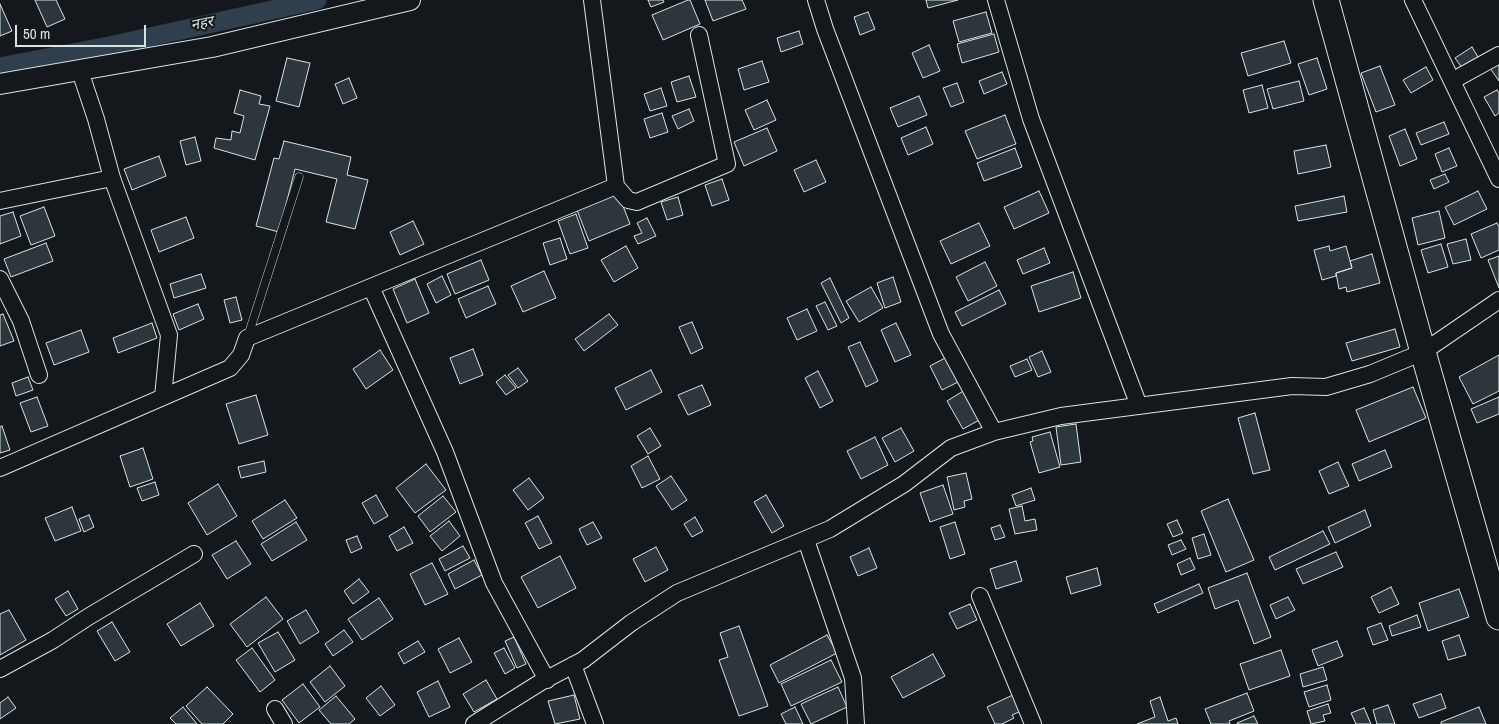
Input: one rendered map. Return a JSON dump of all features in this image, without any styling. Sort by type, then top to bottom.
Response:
[{"type":"main road","points":[[1326,0],[1423,352],[1499,617]]},
{"type":"street","points":[[0,84],[212,47],[410,0]]},
{"type":"street","points":[[592,0],[616,186],[628,200],[637,202],[727,164],[699,35]]},
{"type":"street","points":[[816,0],[824,29],[938,326],[994,432]]},
{"type":"street","points":[[996,0],[1031,119],[1139,406]]},
{"type":"street","points":[[1413,0],[1499,179]]},
{"type":"street","points":[[1452,81],[1499,56]]},
{"type":"street","points":[[80,71],[96,119],[112,178],[169,335],[163,397]]},
{"type":"street","points":[[0,201],[112,178]]},
{"type":"street","points":[[0,468],[230,368],[241,355],[248,338],[616,186]]},
{"type":"street","points":[[0,280],[22,321],[39,375]]},
{"type":"street","points":[[371,287],[445,452],[494,583],[547,680]]},
{"type":"street","points":[[474,724],[583,660],[631,623],[676,593],[830,529],[904,484],[951,448],[994,432],[1061,416],[1292,386],[1326,387],[1370,374],[1423,352],[1499,300]]},
{"type":"street","points":[[806,540],[853,678],[856,724]]},
{"type":"street","points":[[0,669],[53,640],[194,554]]},
{"type":"street","points":[[980,596],[1033,724]]},
{"type":"street","points":[[573,665],[595,724]]},
{"type":"street","points":[[275,709],[284,724]]},
{"type":"lane","points":[[248,338],[299,177]]},
{"type":"building","points":[[35,0],[56,0],[65,19],[47,27]]},
{"type":"building","points":[[648,0],[663,0],[664,2],[651,7]]},
{"type":"building","points":[[690,0],[700,24],[663,40],[652,15]]},
{"type":"building","points":[[705,0],[742,0],[746,9],[713,21]]},
{"type":"building","points":[[926,0],[958,0],[928,8]]},
{"type":"building","points":[[0,4],[12,31],[0,36]]},
{"type":"building","points":[[868,12],[875,29],[860,35],[854,17]]},
{"type":"building","points":[[986,12],[992,33],[959,42],[953,21]]},
{"type":"building","points":[[799,31],[803,44],[781,52],[777,38]]},
{"type":"building","points":[[994,34],[999,52],[962,63],[957,44]]},
{"type":"building","points":[[1284,41],[1291,63],[1248,76],[1241,53]]},
{"type":"building","points":[[929,45],[940,71],[923,78],[912,53]]},
{"type":"building","points":[[1472,47],[1481,62],[1465,72],[1455,58]]},
{"type":"building","points":[[287,58],[310,63],[299,107],[276,101]]},
{"type":"building","points":[[1317,58],[1327,89],[1309,95],[1298,64]]},
{"type":"building","points":[[762,61],[769,82],[744,90],[738,69]]},
{"type":"building","points":[[1499,62],[1499,81],[1490,68]]},
{"type":"building","points":[[1380,66],[1395,105],[1376,112],[1361,73]]},
{"type":"building","points":[[1426,67],[1433,80],[1411,93],[1403,80]]},
{"type":"building","points":[[1002,72],[1007,84],[984,94],[979,81]]},
{"type":"building","points":[[689,76],[696,97],[677,102],[671,82]]},
{"type":"building","points":[[349,78],[357,98],[343,104],[335,84]]},
{"type":"building","points":[[1299,81],[1304,101],[1273,109],[1267,89]]},
{"type":"building","points":[[957,83],[964,102],[951,107],[943,88]]},
{"type":"building","points":[[1262,85],[1268,108],[1249,113],[1243,90]]},
{"type":"building","points":[[661,88],[667,106],[650,111],[644,94]]},
{"type":"building","points":[[240,90],[261,96],[259,104],[270,106],[255,160],[214,148],[216,138],[231,140],[232,131],[240,133],[244,116],[234,113]]},
{"type":"building","points":[[1497,90],[1499,93],[1499,113],[1495,116],[1484,97]]},
{"type":"building","points":[[919,96],[927,115],[898,127],[890,108]]},
{"type":"building","points":[[767,100],[776,120],[754,130],[745,110]]},
{"type":"building","points":[[689,109],[694,121],[678,129],[672,116]]},
{"type":"building","points":[[662,113],[668,132],[650,138],[644,119]]},
{"type":"building","points":[[1005,115],[1016,144],[977,159],[965,131]]},
{"type":"building","points":[[1444,122],[1449,134],[1421,145],[1416,133]]},
{"type":"building","points":[[926,127],[933,144],[908,155],[901,138]]},
{"type":"building","points":[[767,128],[777,151],[744,166],[734,142]]},
{"type":"building","points":[[1405,129],[1417,159],[1400,166],[1389,136]]},
{"type":"building","points":[[195,137],[201,161],[186,165],[180,141]]},
{"type":"building","points":[[284,141],[351,157],[347,175],[368,180],[355,229],[326,222],[337,179],[295,169],[279,232],[256,226],[274,158],[279,159]]},
{"type":"building","points":[[1326,145],[1331,167],[1298,174],[1294,151]]},
{"type":"building","points":[[1015,148],[1022,167],[984,181],[977,163]]},
{"type":"building","points":[[1449,148],[1457,166],[1442,172],[1435,154]]},
{"type":"building","points":[[159,156],[166,176],[132,190],[124,169]]},
{"type":"building","points":[[816,160],[826,182],[804,192],[794,170]]},
{"type":"building","points":[[1445,174],[1449,182],[1434,189],[1430,180]]},
{"type":"building","points":[[722,179],[729,200],[712,206],[705,185]]},
{"type":"building","points":[[1039,191],[1049,213],[1014,229],[1004,207]]},
{"type":"building","points":[[1478,191],[1487,209],[1454,225],[1445,207]]},
{"type":"building","points":[[618,193],[630,224],[589,241],[577,210]]},
{"type":"building","points":[[1344,196],[1347,212],[1298,221],[1295,206]]},
{"type":"building","points":[[678,197],[683,215],[667,220],[661,202]]},
{"type":"building","points":[[44,207],[55,236],[31,245],[20,216]]},
{"type":"building","points":[[1439,211],[1445,238],[1418,245],[1412,218]]},
{"type":"building","points":[[13,212],[21,236],[0,244],[0,216]]},
{"type":"building","points":[[576,214],[588,248],[570,254],[558,221]]},
{"type":"building","points":[[186,217],[194,238],[159,252],[151,230]]},
{"type":"building","points":[[647,218],[656,236],[638,244],[634,236],[642,233],[637,223]]},
{"type":"building","points":[[413,221],[424,244],[400,255],[390,232]]},
{"type":"building","points":[[979,223],[990,246],[951,264],[940,241]]},
{"type":"building","points":[[1497,223],[1499,227],[1499,250],[1481,258],[1471,234]]},
{"type":"building","points":[[560,238],[567,259],[550,265],[543,243]]},
{"type":"building","points":[[1466,239],[1471,260],[1453,264],[1447,244]]},
{"type":"building","points":[[46,243],[53,261],[11,277],[4,259]]},
{"type":"building","points":[[1441,244],[1448,267],[1428,273],[1421,250]]},
{"type":"building","points":[[626,246],[638,268],[614,282],[601,260]]},
{"type":"building","points":[[1329,246],[1330,251],[1346,246],[1352,268],[1322,280],[1314,250]]},
{"type":"building","points":[[1044,248],[1050,263],[1023,274],[1017,260]]},
{"type":"building","points":[[1372,254],[1380,283],[1347,292],[1346,287],[1339,289],[1336,273],[1352,268],[1350,261]]},
{"type":"building","points":[[1499,256],[1499,288],[1488,260]]},
{"type":"building","points":[[481,260],[489,280],[455,294],[447,274]]},
{"type":"building","points":[[985,262],[997,286],[968,301],[956,277]]},
{"type":"building","points":[[544,271],[556,298],[523,312],[511,286]]},
{"type":"building","points":[[1073,272],[1081,298],[1039,312],[1031,286]]},
{"type":"building","points":[[201,274],[206,288],[174,298],[170,284]]},
{"type":"building","points":[[442,276],[451,295],[436,303],[427,284]]},
{"type":"building","points":[[893,277],[901,302],[885,308],[877,283]]},
{"type":"building","points":[[830,278],[849,318],[841,323],[821,283]]},
{"type":"building","points":[[415,279],[429,313],[407,323],[393,289]]},
{"type":"building","points":[[488,286],[496,304],[466,318],[458,299]]},
{"type":"building","points":[[871,287],[883,308],[859,322],[846,301]]},
{"type":"building","points":[[999,290],[1006,304],[962,326],[955,312]]},
{"type":"building","points":[[236,297],[242,320],[230,323],[224,300]]},
{"type":"building","points":[[825,302],[837,326],[828,330],[816,306]]},
{"type":"building","points":[[198,304],[204,319],[179,330],[173,314]]},
{"type":"building","points":[[807,309],[817,331],[797,340],[787,318]]},
{"type":"building","points":[[3,314],[14,341],[0,346],[0,315]]},
{"type":"building","points":[[609,314],[618,325],[584,351],[575,339]]},
{"type":"building","points":[[692,322],[703,348],[691,354],[679,327]]},
{"type":"building","points":[[152,323],[157,338],[118,353],[113,338]]},
{"type":"building","points":[[896,323],[911,355],[895,362],[881,330]]},
{"type":"building","points":[[1395,329],[1400,347],[1352,361],[1346,343]]},
{"type":"building","points":[[81,330],[89,352],[54,365],[46,343]]},
{"type":"building","points":[[860,342],[878,381],[866,387],[848,347]]},
{"type":"building","points":[[473,349],[483,375],[460,384],[450,358]]},
{"type":"building","points":[[380,350],[393,370],[366,389],[353,369]]},
{"type":"building","points":[[1042,351],[1051,372],[1038,377],[1029,357]]},
{"type":"building","points":[[1499,355],[1499,391],[1473,404],[1459,377]]},
{"type":"building","points":[[947,357],[960,381],[942,390],[930,366]]},
{"type":"building","points":[[1027,359],[1032,370],[1015,377],[1010,366]]},
{"type":"building","points":[[518,368],[528,381],[518,388],[508,375]]},
{"type":"building","points":[[651,370],[662,392],[626,410],[615,388]]},
{"type":"building","points":[[818,371],[833,401],[820,408],[805,378]]},
{"type":"building","points":[[505,375],[516,388],[506,395],[496,382]]},
{"type":"building","points":[[28,377],[33,390],[16,396],[12,383]]},
{"type":"building","points":[[702,385],[711,405],[688,415],[678,395]]},
{"type":"building","points":[[1413,387],[1426,418],[1369,442],[1356,410]]},
{"type":"building","points":[[965,390],[981,419],[963,429],[947,401]]},
{"type":"building","points":[[256,395],[268,435],[239,444],[226,404]]},
{"type":"building","points":[[37,397],[48,426],[31,432],[20,403]]},
{"type":"building","points":[[1499,397],[1499,414],[1477,423],[1471,409]]},
{"type":"building","points":[[1255,413],[1270,470],[1253,474],[1238,418]]},
{"type":"building","points":[[1076,424],[1081,462],[1061,465],[1056,427]]},
{"type":"building","points":[[2,426],[10,450],[0,453],[0,427]]},
{"type":"building","points":[[650,428],[661,446],[648,454],[637,436]]},
{"type":"building","points":[[901,428],[914,451],[895,462],[882,438]]},
{"type":"building","points":[[1050,432],[1060,467],[1039,473],[1030,442],[1033,441],[1032,437]]},
{"type":"building","points":[[875,437],[888,465],[861,479],[847,451]]},
{"type":"building","points":[[143,448],[153,479],[130,487],[120,456]]},
{"type":"building","points":[[1385,450],[1392,467],[1359,481],[1352,464]]},
{"type":"building","points":[[648,456],[660,479],[642,488],[631,466]]},
{"type":"building","points":[[264,461],[266,472],[241,478],[238,467]]},
{"type":"building","points":[[1338,462],[1349,486],[1329,494],[1319,471]]},
{"type":"building","points":[[426,464],[446,490],[415,513],[396,488]]},
{"type":"building","points":[[966,473],[972,499],[964,501],[965,507],[954,510],[947,477]]},
{"type":"building","points":[[671,476],[687,500],[672,510],[656,486]]},
{"type":"building","points":[[529,478],[544,498],[528,510],[513,490]]},
{"type":"building","points":[[155,482],[159,495],[142,501],[137,488]]},
{"type":"building","points":[[218,484],[237,516],[207,535],[188,503]]},
{"type":"building","points":[[943,485],[953,514],[930,522],[920,493]]},
{"type":"building","points":[[1031,488],[1035,500],[1016,506],[1012,495]]},
{"type":"building","points":[[376,495],[388,516],[374,524],[362,503]]},
{"type":"building","points":[[766,495],[784,526],[772,533],[754,502]]},
{"type":"building","points":[[443,496],[456,512],[430,532],[418,516]]},
{"type":"building","points":[[1228,499],[1254,560],[1226,572],[1201,511]]},
{"type":"building","points":[[285,500],[297,518],[263,539],[252,521]]},
{"type":"building","points":[[1022,506],[1025,521],[1035,519],[1037,530],[1015,534],[1009,509]]},
{"type":"building","points":[[72,507],[81,531],[55,541],[45,518]]},
{"type":"building","points":[[1365,510],[1371,526],[1335,543],[1328,527]]},
{"type":"building","points":[[89,515],[94,527],[84,532],[79,519]]},
{"type":"building","points":[[538,516],[552,543],[539,549],[525,523]]},
{"type":"building","points":[[695,517],[703,531],[692,537],[684,524]]},
{"type":"building","points":[[1177,520],[1183,533],[1173,537],[1167,524]]},
{"type":"building","points":[[449,521],[460,536],[442,551],[430,536]]},
{"type":"building","points":[[296,522],[307,540],[272,561],[261,544]]},
{"type":"building","points":[[593,522],[602,538],[587,545],[579,529]]},
{"type":"building","points":[[955,522],[965,554],[950,559],[940,527]]},
{"type":"building","points":[[1000,525],[1005,537],[995,540],[991,528]]},
{"type":"building","points":[[404,527],[413,543],[397,551],[389,536]]},
{"type":"building","points":[[1323,531],[1330,544],[1275,570],[1269,557]]},
{"type":"building","points":[[1204,534],[1211,555],[1198,559],[1192,538]]},
{"type":"building","points":[[357,536],[362,548],[351,553],[346,540]]},
{"type":"building","points":[[1181,540],[1186,549],[1172,555],[1168,545]]},
{"type":"building","points":[[236,541],[251,564],[227,579],[212,555]]},
{"type":"building","points":[[463,546],[470,558],[445,571],[439,559]]},
{"type":"building","points":[[656,547],[668,570],[645,582],[633,559]]},
{"type":"building","points":[[869,548],[877,568],[858,576],[850,557]]},
{"type":"building","points":[[1336,552],[1343,567],[1303,584],[1296,569]]},
{"type":"building","points":[[560,556],[576,588],[538,608],[521,577]]},
{"type":"building","points":[[1190,558],[1195,569],[1181,575],[1177,564]]},
{"type":"building","points":[[474,560],[482,575],[455,589],[448,574]]},
{"type":"building","points":[[1016,561],[1022,581],[996,589],[990,569]]},
{"type":"building","points":[[432,563],[448,594],[425,605],[410,574]]},
{"type":"building","points":[[1097,568],[1101,585],[1071,594],[1066,577]]},
{"type":"building","points":[[1247,573],[1271,637],[1254,644],[1238,600],[1215,609],[1208,588]]},
{"type":"building","points":[[359,579],[369,592],[353,604],[344,591]]},
{"type":"building","points":[[1199,584],[1203,593],[1158,613],[1154,604]]},
{"type":"building","points":[[1391,587],[1399,604],[1379,613],[1371,597]]},
{"type":"building","points":[[1459,589],[1469,617],[1428,631],[1419,603]]},
{"type":"building","points":[[68,591],[78,609],[66,616],[55,599]]},
{"type":"building","points":[[266,597],[283,619],[247,647],[230,624]]},
{"type":"building","points":[[1288,597],[1295,610],[1276,619],[1270,605]]},
{"type":"building","points":[[379,598],[393,619],[362,640],[348,619]]},
{"type":"building","points":[[200,603],[214,626],[181,646],[167,624]]},
{"type":"building","points":[[970,604],[977,620],[957,629],[949,613]]},
{"type":"building","points":[[9,610],[26,640],[0,655],[0,614]]},
{"type":"building","points":[[306,610],[319,632],[300,644],[287,621]]},
{"type":"building","points":[[1417,615],[1421,627],[1392,636],[1389,626]]},
{"type":"building","points":[[112,622],[130,652],[115,661],[97,631]]},
{"type":"building","points":[[1381,623],[1388,640],[1373,645],[1367,628]]},
{"type":"building","points":[[739,626],[768,706],[739,716],[719,660],[728,657],[720,633]]},
{"type":"building","points":[[344,630],[353,642],[333,656],[325,644]]},
{"type":"building","points":[[278,632],[295,660],[275,672],[258,643]]},
{"type":"building","points":[[827,635],[837,653],[779,683],[770,665]]},
{"type":"building","points":[[1459,635],[1466,655],[1448,660],[1442,641]]},
{"type":"building","points":[[514,637],[526,664],[517,668],[505,641]]},
{"type":"building","points":[[459,638],[472,662],[450,673],[438,649]]},
{"type":"building","points":[[418,641],[425,652],[404,664],[398,653]]},
{"type":"building","points":[[1337,641],[1343,656],[1318,666],[1312,650]]},
{"type":"building","points":[[252,648],[275,680],[260,692],[236,660]]},
{"type":"building","points":[[504,648],[515,668],[505,674],[494,653]]},
{"type":"building","points":[[1281,650],[1290,676],[1249,690],[1240,664]]},
{"type":"building","points":[[933,654],[945,676],[903,698],[891,677]]},
{"type":"building","points":[[831,660],[842,682],[791,706],[781,684]]},
{"type":"building","points":[[330,666],[345,686],[325,702],[310,682]]},
{"type":"building","points":[[1323,667],[1327,680],[1303,687],[1300,674]]},
{"type":"building","points":[[486,680],[497,699],[474,712],[463,694]]},
{"type":"building","points":[[438,681],[450,707],[429,717],[417,692]]},
{"type":"building","points":[[303,684],[320,707],[299,723],[282,700]]},
{"type":"building","points":[[1327,685],[1331,700],[1309,707],[1304,692]]},
{"type":"building","points":[[381,686],[395,705],[380,716],[366,698]]},
{"type":"building","points":[[207,687],[233,714],[223,724],[202,724],[186,706]]},
{"type":"building","points":[[838,687],[847,707],[811,724],[801,704]]},
{"type":"building","points":[[1247,693],[1254,711],[1229,721],[1230,724],[1211,724],[1205,709]]},
{"type":"building","points":[[1441,694],[1446,708],[1419,718],[1413,704]]},
{"type":"building","points":[[574,695],[580,719],[555,724],[548,701]]},
{"type":"building","points":[[1013,695],[1021,711],[1012,715],[1014,718],[1002,724],[995,724],[987,707]]},
{"type":"building","points":[[336,696],[355,719],[349,724],[331,724],[319,710]]},
{"type":"building","points":[[8,697],[16,708],[0,719],[0,703]]},
{"type":"building","points":[[1160,697],[1168,721],[1176,718],[1178,724],[1137,724],[1155,717],[1150,701]]},
{"type":"building","points":[[1328,704],[1331,713],[1323,715],[1325,721],[1311,724],[1307,711]]},
{"type":"building","points":[[1388,705],[1395,724],[1377,724],[1373,710]]},
{"type":"building","points":[[183,707],[197,724],[176,724],[170,718]]},
{"type":"building","points":[[795,707],[803,724],[786,724],[781,714]]},
{"type":"building","points":[[1479,707],[1486,724],[1441,724],[1441,722]]},
{"type":"building","points":[[1364,708],[1371,724],[1356,724],[1351,713]]},
{"type":"building","points":[[1254,716],[1258,724],[1237,724],[1237,723]]},
{"type":"waterway","name":"नहर","points":[[0,67],[109,46],[317,0]]}]
